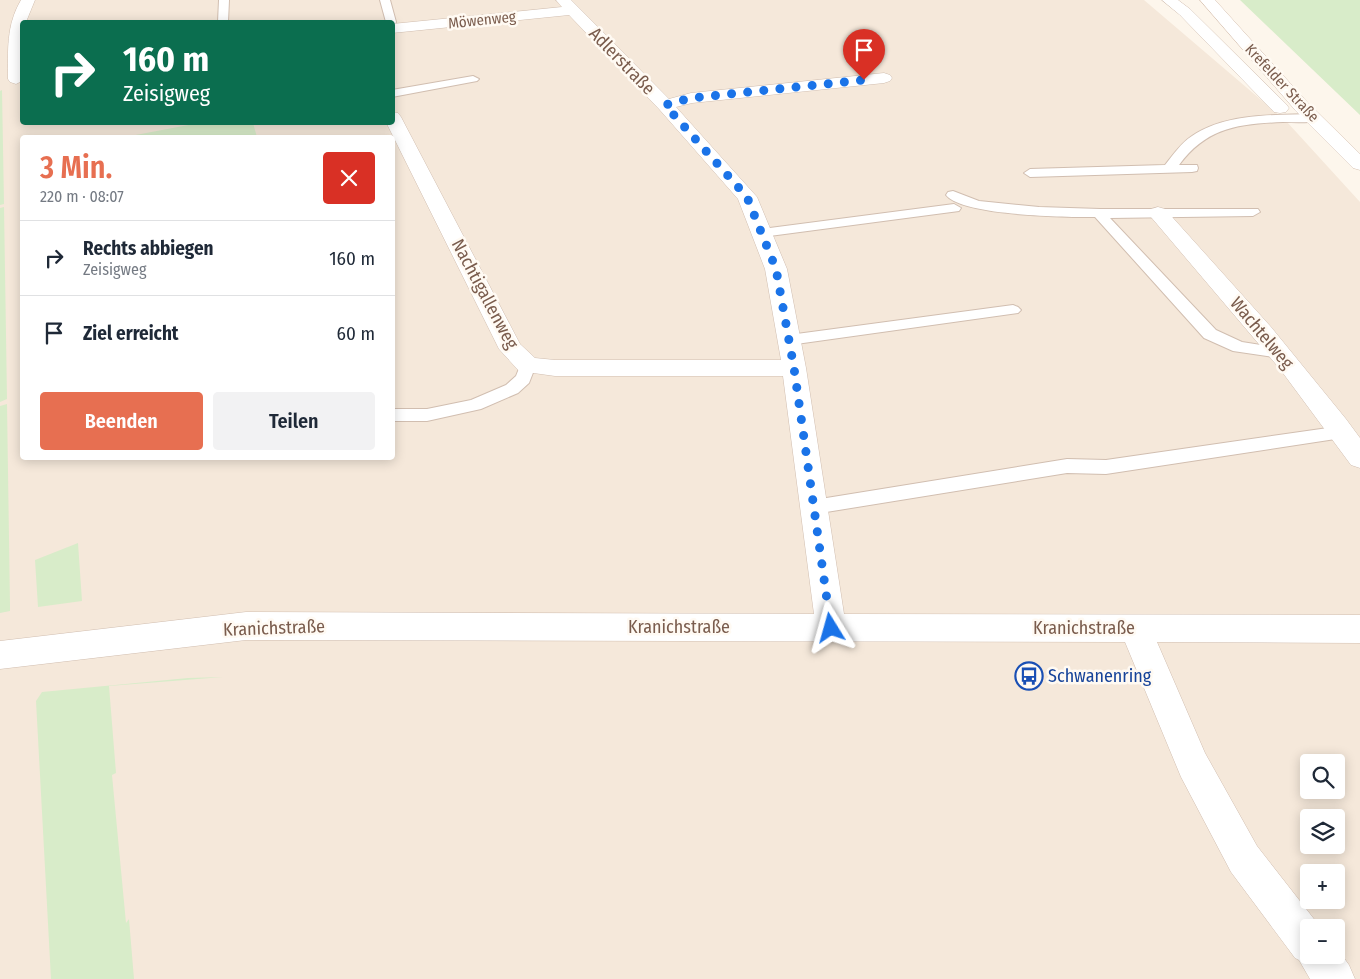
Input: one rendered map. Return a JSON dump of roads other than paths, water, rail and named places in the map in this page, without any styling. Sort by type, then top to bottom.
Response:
[{"type":"street","points":[[13,80],[20,12],[28,0]]},
{"type":"street","name":"Krefelder Straße","points":[[1169,0],[1185,12],[1280,108]]},
{"type":"street","name":"Krefelder Straße","points":[[1207,0],[1314,118],[1360,164]]},
{"type":"street","name":"Möwenweg","points":[[395,29],[568,5]]},
{"type":"street","name":"Adlerstraße","points":[[568,5],[665,105],[747,197],[776,269],[794,368],[831,628]]},
{"type":"street","points":[[665,105],[691,98],[884,78]]},
{"type":"street","name":"Nachtigallenweg","points":[[395,123],[511,349],[528,365],[555,368],[794,368]]},
{"type":"street","name":"Wachtelweg","points":[[1158,213],[1280,353],[1360,458]]},
{"type":"street","name":"Kranichstraße","points":[[0,655],[246,626],[1360,629]]},
{"type":"street","points":[[1135,628],[1193,765],[1240,850],[1300,932]]},
{"type":"street","points":[[1324,964],[1336,979]]},
{"type":"lane","points":[[223,20],[224,0]]},
{"type":"lane","points":[[385,0],[390,20]]},
{"type":"lane","points":[[395,93],[473,79]]},
{"type":"lane","points":[[1169,169],[1196,138],[1212,131],[1257,121],[1314,118]]},
{"type":"lane","points":[[1030,173],[1192,168]]},
{"type":"lane","points":[[762,233],[960,200],[976,204],[1026,210],[1099,214],[1254,212]]},
{"type":"lane","points":[[1099,214],[1210,334],[1239,347],[1280,353]]},
{"type":"lane","points":[[789,340],[1012,310]]},
{"type":"lane","points":[[395,415],[427,415],[475,404],[512,389],[523,379],[528,365]]},
{"type":"lane","points":[[814,507],[1067,466],[1106,466],[1342,432]]},
{"type":"place","name":"Schwanenring","points":[[1029,676]]}]
